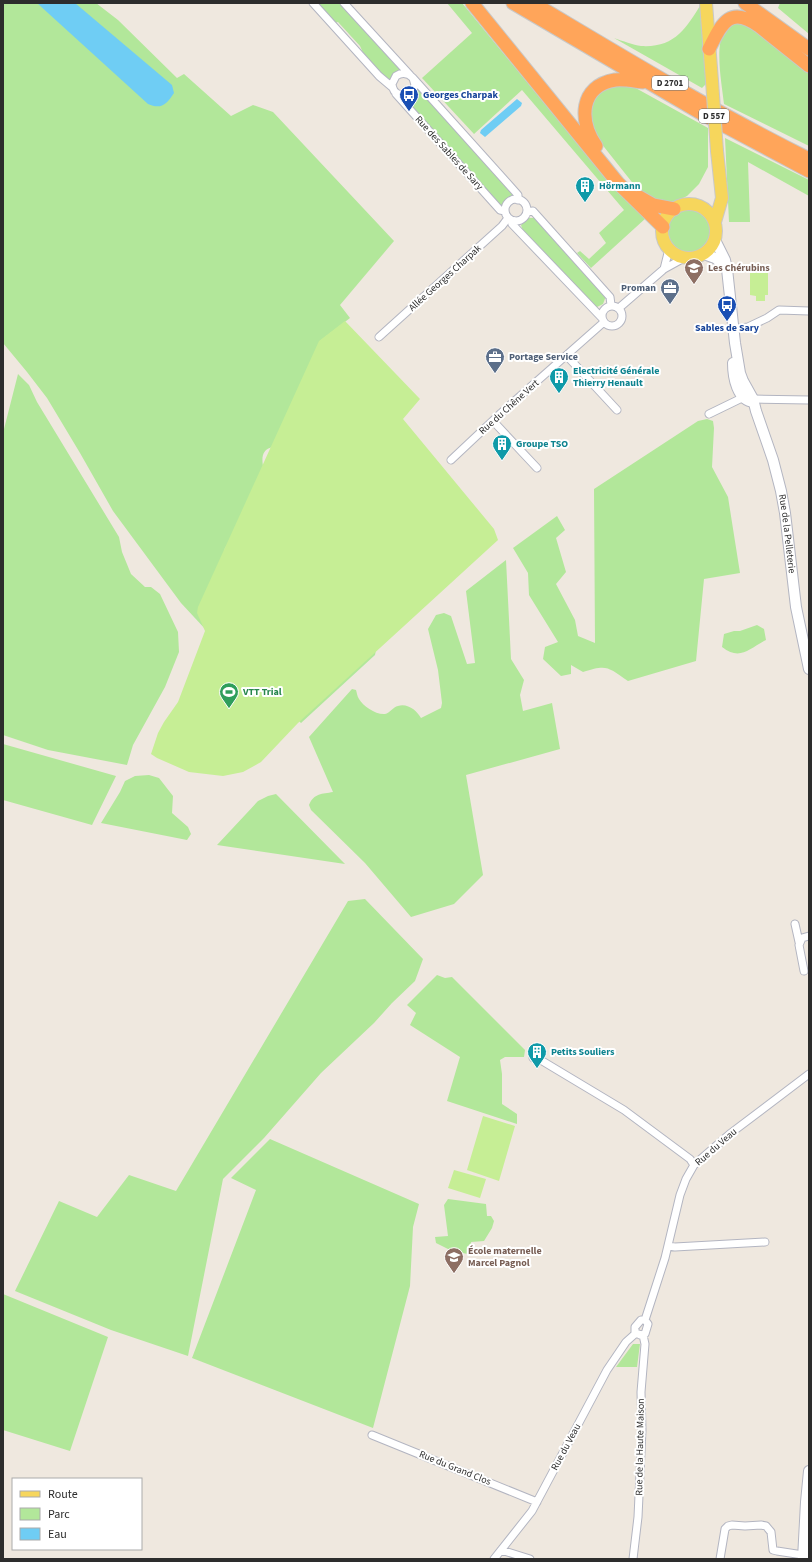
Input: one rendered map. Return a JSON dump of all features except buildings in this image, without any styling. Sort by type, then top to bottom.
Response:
[{"type":"highway","points":[[472,3],[618,183],[663,227]]},
{"type":"highway","name":"D 2701","points":[[513,3],[734,132],[809,171]]},
{"type":"highway","name":"D 2701","points":[[532,3],[716,110],[809,159]]},
{"type":"highway","points":[[745,3],[809,49]]},
{"type":"highway","points":[[709,49],[723,23],[735,17],[743,17],[751,20],[809,66]]},
{"type":"highway","points":[[649,83],[621,80],[606,82],[590,95],[584,111],[584,121],[587,130],[601,154],[630,189],[649,203],[674,209]]},
{"type":"main road","name":"D 557","points":[[706,3],[717,151],[722,190],[721,204],[715,222]]},
{"type":"main road","points":[[703,208],[715,202],[722,190]]},
{"type":"main road","points":[[688,204],[703,208],[710,214],[715,222],[716,234],[711,248],[704,254],[698,257],[684,258],[676,255],[665,243],[662,235],[663,227],[665,220],[674,209],[688,204]]},
{"type":"main road","name":"Rue de la Pelleterie","points":[[715,240],[725,260],[727,269],[735,343],[733,358],[734,379],[737,386],[751,399],[781,491],[796,607],[809,669]]},
{"type":"main road","points":[[704,254],[715,258],[727,269]]},
{"type":"main road","points":[[803,1557],[809,1471]]},
{"type":"street","name":"Rue des Sables de Sary","points":[[313,3],[394,90],[500,210],[507,214]]},
{"type":"street","points":[[344,3],[518,195],[518,200]]},
{"type":"street","points":[[405,73],[412,77],[415,87],[412,92],[404,96],[400,95],[394,90],[392,80],[396,76],[405,73]]},
{"type":"street","points":[[518,200],[524,204],[526,212],[523,219],[515,221],[507,214],[506,207],[511,201],[518,200]]},
{"type":"street","points":[[526,212],[533,211],[610,297],[611,306]]},
{"type":"street","name":"Allée Georges Charpak","points":[[379,337],[502,226],[507,214]]},
{"type":"street","points":[[515,221],[512,224],[609,326],[619,324],[621,321],[622,316],[619,308]]},
{"type":"street","points":[[664,269],[669,249]]},
{"type":"street","points":[[619,308],[664,269],[684,258]]},
{"type":"street","points":[[603,320],[604,308],[611,306],[619,308]]},
{"type":"street","points":[[734,329],[748,327],[767,318],[778,310],[809,311]]},
{"type":"street","name":"Rue du Chêne Vert","points":[[451,460],[567,356],[603,320]]},
{"type":"street","points":[[567,356],[617,410]]},
{"type":"street","points":[[709,414],[751,399],[809,400]]},
{"type":"street","points":[[494,421],[536,468]]},
{"type":"street","points":[[795,924],[804,971]]},
{"type":"street","points":[[799,942],[802,938],[809,936]]},
{"type":"street","points":[[533,1058],[539,1059],[624,1110],[690,1159],[694,1165]]},
{"type":"street","name":"Rue du Veau","points":[[494,1559],[532,1511],[607,1370],[626,1342],[647,1331],[648,1324],[645,1320],[668,1246],[680,1195],[686,1179],[694,1165],[731,1133],[809,1074]]},
{"type":"street","points":[[668,1246],[674,1247],[765,1242]]},
{"type":"street","name":"Rue du Veau","points":[[639,1334],[635,1327],[638,1322],[645,1320]]},
{"type":"street","name":"Rue de la Haute Maison","points":[[633,1559],[638,1517],[642,1430],[641,1392],[645,1344],[639,1334]]},
{"type":"street","name":"Rue du Grand Clos","points":[[372,1435],[537,1502]]},
{"type":"street","points":[[720,1559],[725,1529],[732,1525],[766,1526],[771,1532],[773,1550],[803,1557]]},
{"type":"street","points":[[502,1550],[530,1559]]},
{"type":"green space","points":[[3,3],[96,3],[118,20],[177,78],[184,74],[231,116],[253,105],[273,112],[394,241],[340,305],[350,318],[320,341],[273,447],[264,452],[262,462],[267,484],[225,548],[222,560],[376,650],[375,655],[301,723],[207,631],[181,603],[113,511],[47,398],[3,343]]},
{"type":"green space","points":[[317,3],[342,3],[405,71],[395,74],[390,83],[365,57],[360,46],[338,22],[335,23]]},
{"type":"green space","points":[[447,3],[462,3],[591,160],[646,218],[591,268],[577,253],[580,251],[589,259],[606,243],[599,233],[624,210],[522,90],[474,134],[422,78],[472,33]]},
{"type":"green space","points":[[780,3],[809,3],[809,34],[778,8]]},
{"type":"green space","points":[[701,4],[706,84],[702,88],[614,38],[641,46],[662,44],[671,40],[684,29]]},
{"type":"green space","points":[[744,21],[756,29],[809,74],[809,146],[724,104],[719,55],[720,45],[725,30],[729,26]]},
{"type":"green space","points":[[610,85],[632,86],[708,128],[708,167],[699,184],[687,196],[675,202],[660,203],[639,191],[593,133],[590,113],[594,100],[601,90]]},
{"type":"green space","points":[[419,87],[516,195],[508,198],[502,208],[406,100],[411,99]]},
{"type":"green space","points":[[725,138],[809,180],[809,196],[748,162],[750,222],[729,222]]},
{"type":"green space","points":[[685,209],[693,209],[705,215],[711,227],[711,235],[705,247],[693,253],[685,253],[673,247],[667,235],[667,227],[673,215]]},
{"type":"green space","points":[[527,218],[535,218],[606,296],[603,304],[595,308],[523,231],[521,225]]},
{"type":"green space","points":[[750,268],[768,268],[768,295],[765,295],[765,301],[756,301],[756,296],[750,295]]},
{"type":"green space","points":[[345,321],[420,399],[403,419],[494,529],[498,540],[298,723],[261,762],[243,772],[223,776],[189,772],[151,754],[158,733],[178,702],[205,631],[197,613],[198,607],[319,341]]},
{"type":"green space","points":[[18,374],[29,385],[37,402],[119,537],[122,552],[131,574],[145,587],[151,587],[160,594],[178,632],[179,652],[165,687],[133,745],[127,765],[48,750],[3,735],[3,433]]},
{"type":"green space","points":[[707,419],[713,421],[712,467],[728,497],[740,573],[704,579],[696,661],[628,681],[607,668],[597,668],[583,672],[571,665],[571,674],[561,676],[543,659],[545,647],[558,642],[529,595],[528,573],[513,548],[557,516],[565,530],[556,538],[566,572],[556,584],[575,620],[578,636],[595,643],[594,489],[698,421]]},
{"type":"green space","points":[[506,560],[511,659],[524,680],[520,695],[523,711],[552,703],[560,749],[466,775],[483,875],[454,904],[411,917],[365,863],[311,810],[309,805],[313,798],[322,794],[333,792],[309,737],[352,689],[356,690],[357,696],[361,702],[374,712],[381,714],[385,714],[402,705],[415,710],[421,718],[441,708],[442,703],[438,670],[428,629],[436,615],[444,613],[451,616],[467,664],[475,663],[466,591]]},
{"type":"green space","points":[[757,625],[764,629],[766,640],[749,650],[739,653],[728,651],[722,647],[724,634],[740,631]]},
{"type":"green space","points":[[3,744],[116,776],[92,825],[3,800]]},
{"type":"green space","points":[[149,775],[159,778],[173,796],[172,813],[188,827],[191,834],[187,840],[101,823],[125,781],[135,776]]},
{"type":"green space","points":[[276,794],[345,864],[217,845],[258,801]]},
{"type":"green space","points":[[365,899],[423,959],[415,981],[374,1023],[321,1073],[264,1138],[223,1179],[188,1356],[111,1330],[15,1291],[59,1201],[97,1217],[129,1175],[176,1191],[348,901]]},
{"type":"green space","points":[[437,975],[445,978],[452,977],[525,1050],[524,1057],[505,1057],[500,1060],[502,1074],[502,1104],[517,1114],[517,1124],[447,1101],[460,1057],[410,1025],[416,1013],[407,1005]]},
{"type":"green space","points":[[483,1116],[515,1126],[499,1181],[467,1170]]},
{"type":"green space","points":[[270,1139],[419,1204],[413,1227],[410,1286],[373,1428],[192,1358],[256,1190],[231,1178]]},
{"type":"green space","points":[[454,1170],[486,1179],[480,1198],[448,1188]]},
{"type":"green space","points":[[448,1199],[486,1204],[487,1216],[491,1216],[494,1221],[492,1228],[484,1241],[471,1242],[473,1255],[452,1251],[436,1243],[435,1237],[448,1236],[444,1205]]},
{"type":"green space","points":[[3,1294],[108,1337],[70,1451],[3,1430]]},
{"type":"green space","points":[[633,1344],[640,1344],[637,1367],[616,1367]]},
{"type":"water","points":[[37,3],[75,3],[172,85],[174,93],[163,105],[153,106],[148,104]]},
{"type":"water","points":[[517,99],[522,103],[521,106],[485,137],[480,133],[481,130]]},
{"type":"place","name":"Georges Charpak","points":[[409,112]]},
{"type":"place","name":"Hörmann","points":[[585,203]]},
{"type":"place","name":"Les Chérubins","points":[[694,285]]},
{"type":"place","name":"Proman","points":[[670,305]]},
{"type":"place","name":"Sables de Sary","points":[[727,322]]},
{"type":"place","name":"Portage Service","points":[[495,374]]},
{"type":"place","name":"Electricité Générale Thierry Henault","points":[[559,394]]},
{"type":"place","name":"Groupe TSO","points":[[502,461]]},
{"type":"place","name":"VTT Trial","points":[[229,709]]},
{"type":"place","name":"Petits Souliers","points":[[537,1069]]},
{"type":"place","name":"École maternelle Marcel Pagnol","points":[[454,1274]]}]
